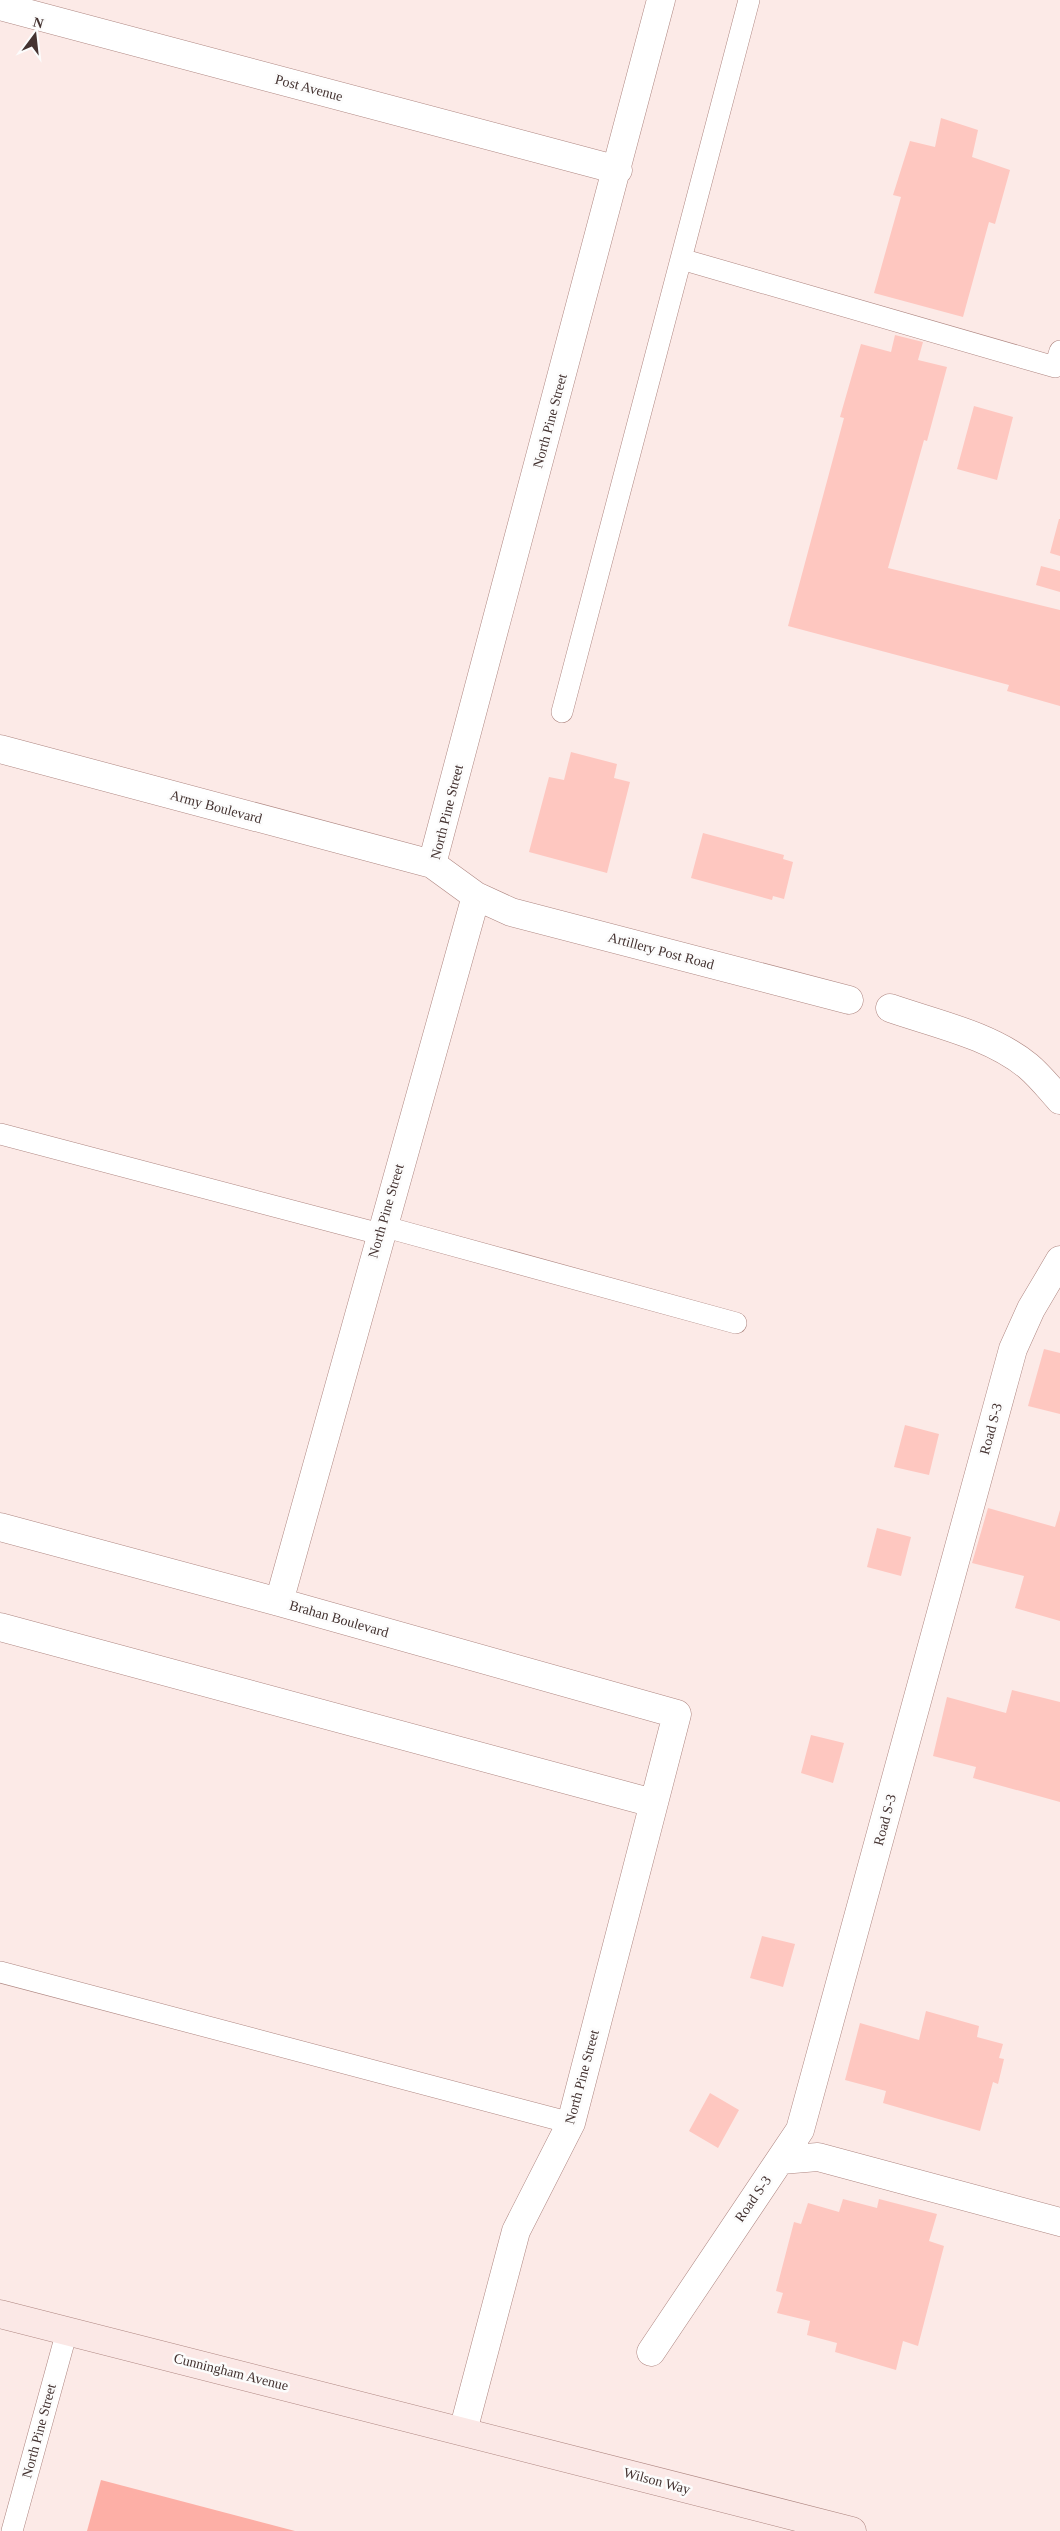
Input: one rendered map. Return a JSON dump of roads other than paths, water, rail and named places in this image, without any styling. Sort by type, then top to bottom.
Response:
[{"type":"street","name":"North Pine Street","points":[[279,1602],[381,1230],[476,896],[432,864],[618,170],[661,0]]},
{"type":"street","name":"Post Avenue","points":[[0,6],[618,170]]},
{"type":"street","name":"Army Boulevard","points":[[0,749],[432,864]]},
{"type":"street","name":"Artillery Post Road","points":[[476,896],[511,912],[849,1000]]},
{"type":"street","points":[[890,1008],[979,1038],[1004,1049],[1029,1067],[1060,1100]]},
{"type":"street","name":"Road S-3","points":[[651,2352],[800,2130],[1013,1349],[1031,1309],[1060,1260]]},
{"type":"street","name":"Brahan Boulevard","points":[[0,1527],[279,1602],[677,1714]]},
{"type":"street","points":[[0,1627],[653,1803]]},
{"type":"street","name":"North Pine Street","points":[[463,2431],[516,2231],[571,2123],[677,1714]]},
{"type":"street","points":[[781,2160],[818,2157],[1060,2222]]},
{"type":"street","name":"Cunningham Avenue","points":[[0,2314],[463,2431]]},
{"type":"street","name":"Wilson Way","points":[[463,2431],[852,2531]]},
{"type":"lane","points":[[562,712],[748,0]]},
{"type":"lane","points":[[681,259],[1055,367],[1060,351]]},
{"type":"lane","points":[[0,1134],[381,1230],[736,1323]]},
{"type":"lane","points":[[0,1972],[571,2123]]},
{"type":"lane","name":"North Pine Street","points":[[12,2531],[67,2331]]}]
